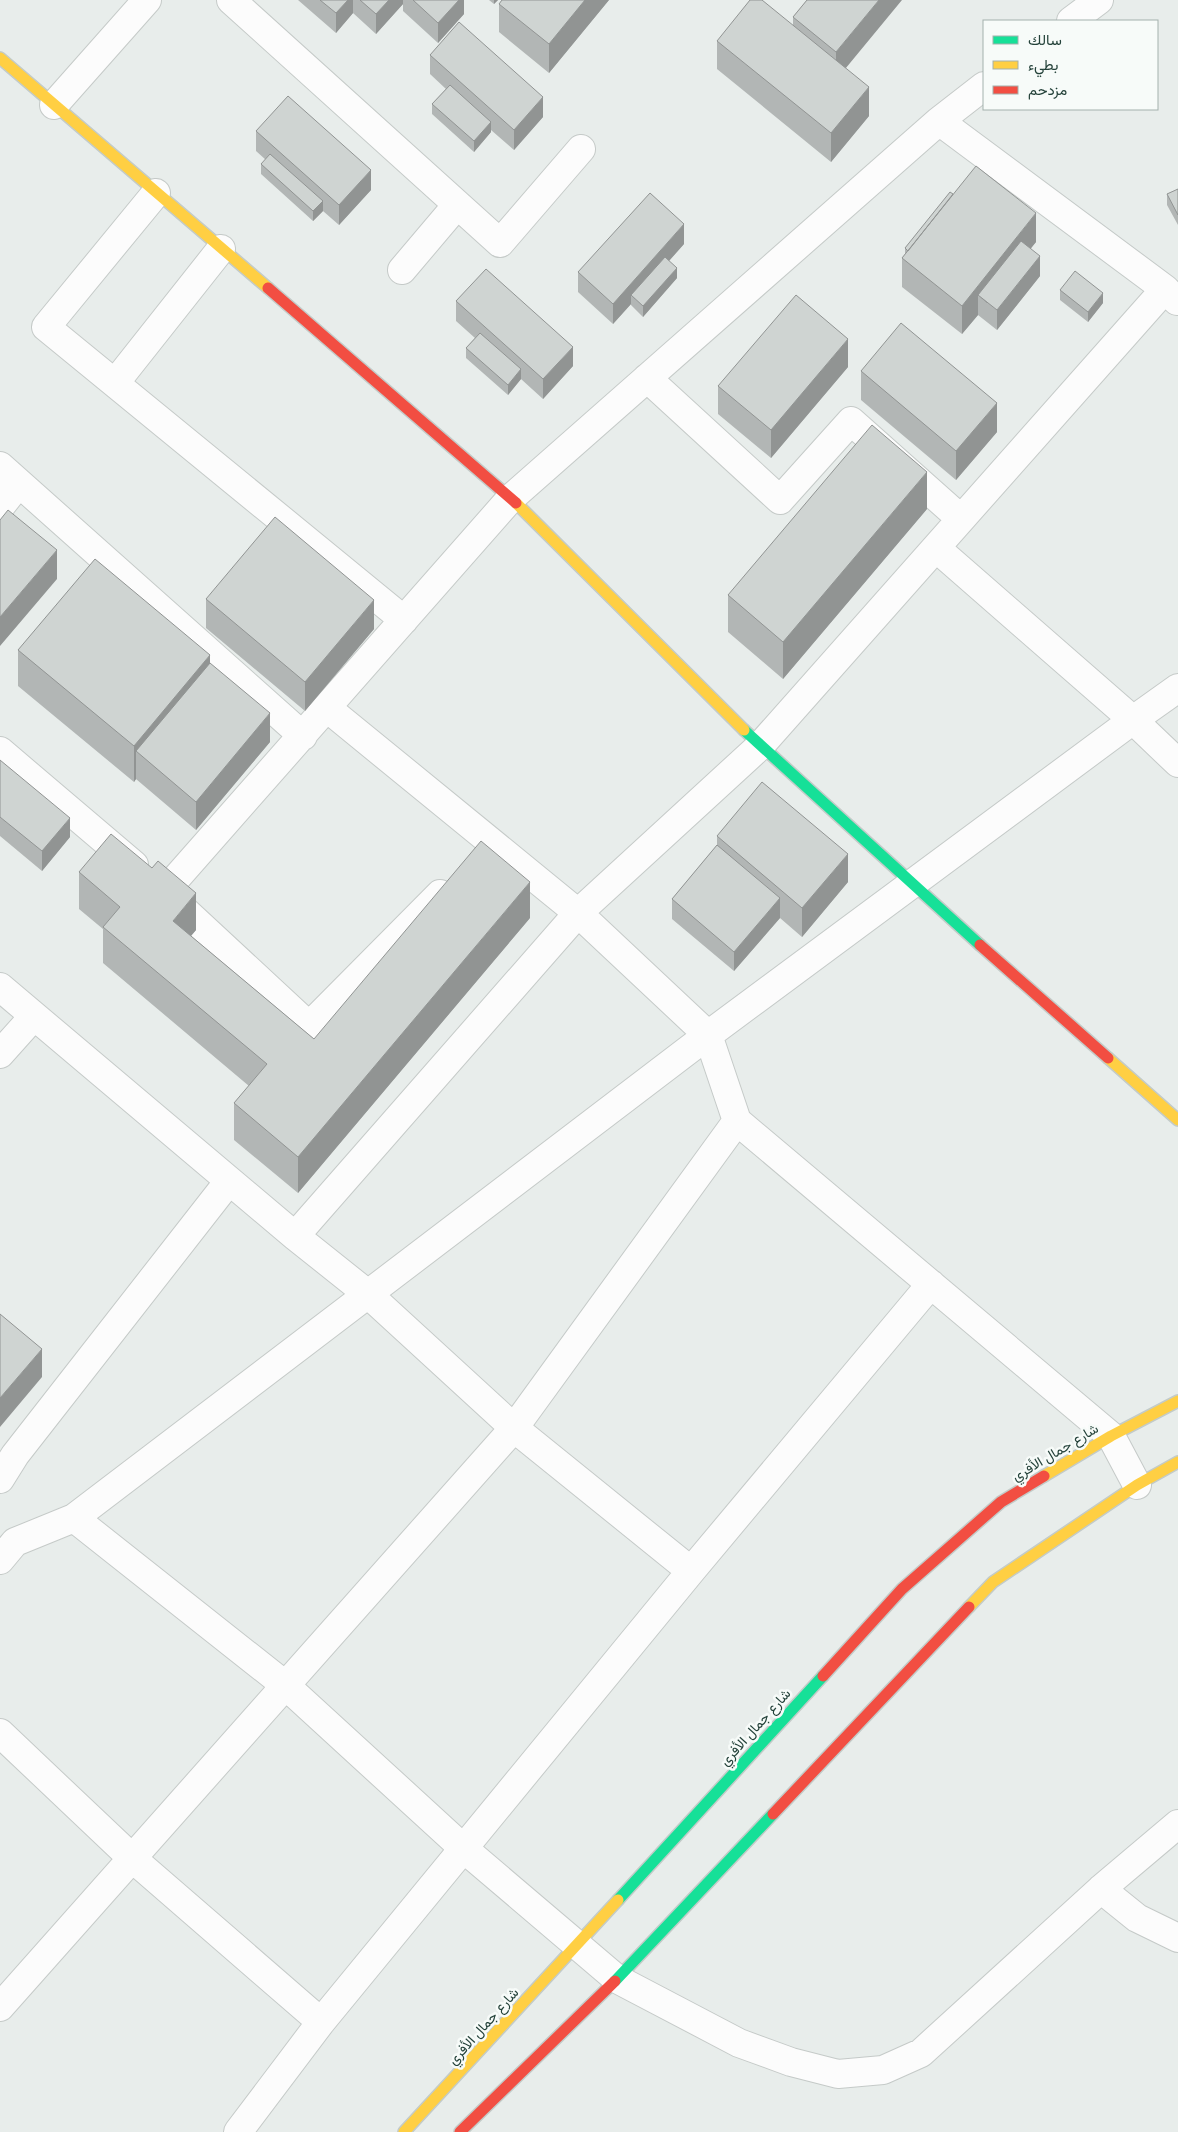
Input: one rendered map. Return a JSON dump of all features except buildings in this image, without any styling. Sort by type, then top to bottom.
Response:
[{"type":"street","points":[[54,105],[147,0]]},
{"type":"street","points":[[231,0],[500,243],[581,149]]},
{"type":"street","points":[[1072,20],[1099,0]]},
{"type":"street","points":[[0,58],[511,498],[760,746],[911,884],[1178,1120]]},
{"type":"street","points":[[164,892],[511,498],[939,121],[983,87]]},
{"type":"street","points":[[295,1236],[578,913],[760,746],[961,519],[1172,295],[939,121]]},
{"type":"street","points":[[156,193],[46,327],[404,620]]},
{"type":"street","points":[[402,270],[457,204]]},
{"type":"street","points":[[115,383],[221,249]]},
{"type":"street","points":[[647,378],[780,500],[851,421],[961,519]]},
{"type":"street","points":[[0,507],[10,475],[303,736]]},
{"type":"street","points":[[936,548],[1133,720],[1178,762]]},
{"type":"street","points":[[5,1543],[74,1518],[708,1035],[1178,688]]},
{"type":"street","points":[[328,708],[484,850],[578,913],[708,1035],[737,1121],[1111,1436],[1137,1485]]},
{"type":"street","points":[[0,751],[164,892],[309,1026],[456,878]]},
{"type":"street","points":[[0,987],[229,1181],[369,1295],[514,1428],[691,1571]]},
{"type":"street","points":[[0,1054],[34,1016]]},
{"type":"street","points":[[0,2006],[133,1859],[285,1684],[514,1428],[737,1121]]},
{"type":"street","points":[[0,1479],[15,1455],[229,1181]]},
{"type":"street","points":[[238,2132],[320,2022],[691,1571],[931,1284]]},
{"type":"street","name":"شارع جمال الأفري","points":[[404,2132],[442,2094],[902,1589],[1001,1502],[1111,1436],[1178,1401]]},
{"type":"street","points":[[460,2132],[617,1979],[993,1582],[1137,1485],[1178,1462]]},
{"type":"street","points":[[74,1518],[285,1684],[463,1848],[617,1979],[731,2039],[791,2062],[838,2074],[883,2070],[921,2053],[1100,1889],[1178,1824]]},
{"type":"street","points":[[0,1733],[133,1859],[320,2022]]},
{"type":"street","points":[[1100,1889],[1137,1918],[1178,1938]]},
{"type":"traffic: fast","points":[[744,730],[980,945]]},
{"type":"traffic: fast","points":[[618,1900],[823,1676]]},
{"type":"traffic: fast","points":[[615,1981],[773,1814]]},
{"type":"traffic: slow","points":[[0,58],[268,288]]},
{"type":"traffic: slow","points":[[516,503],[744,730]]},
{"type":"traffic: slow","points":[[1108,1058],[1178,1120]]},
{"type":"traffic: slow","points":[[1044,1476],[1111,1436],[1178,1401]]},
{"type":"traffic: slow","points":[[969,1607],[993,1582],[1137,1485],[1178,1462]]},
{"type":"traffic: slow","points":[[404,2132],[618,1900]]},
{"type":"traffic: jam","points":[[268,288],[516,503]]},
{"type":"traffic: jam","points":[[980,945],[1108,1058]]},
{"type":"traffic: jam","points":[[823,1676],[902,1589],[1001,1502],[1044,1476]]},
{"type":"traffic: jam","points":[[773,1814],[969,1607]]},
{"type":"traffic: jam","points":[[460,2132],[615,1981]]}]
